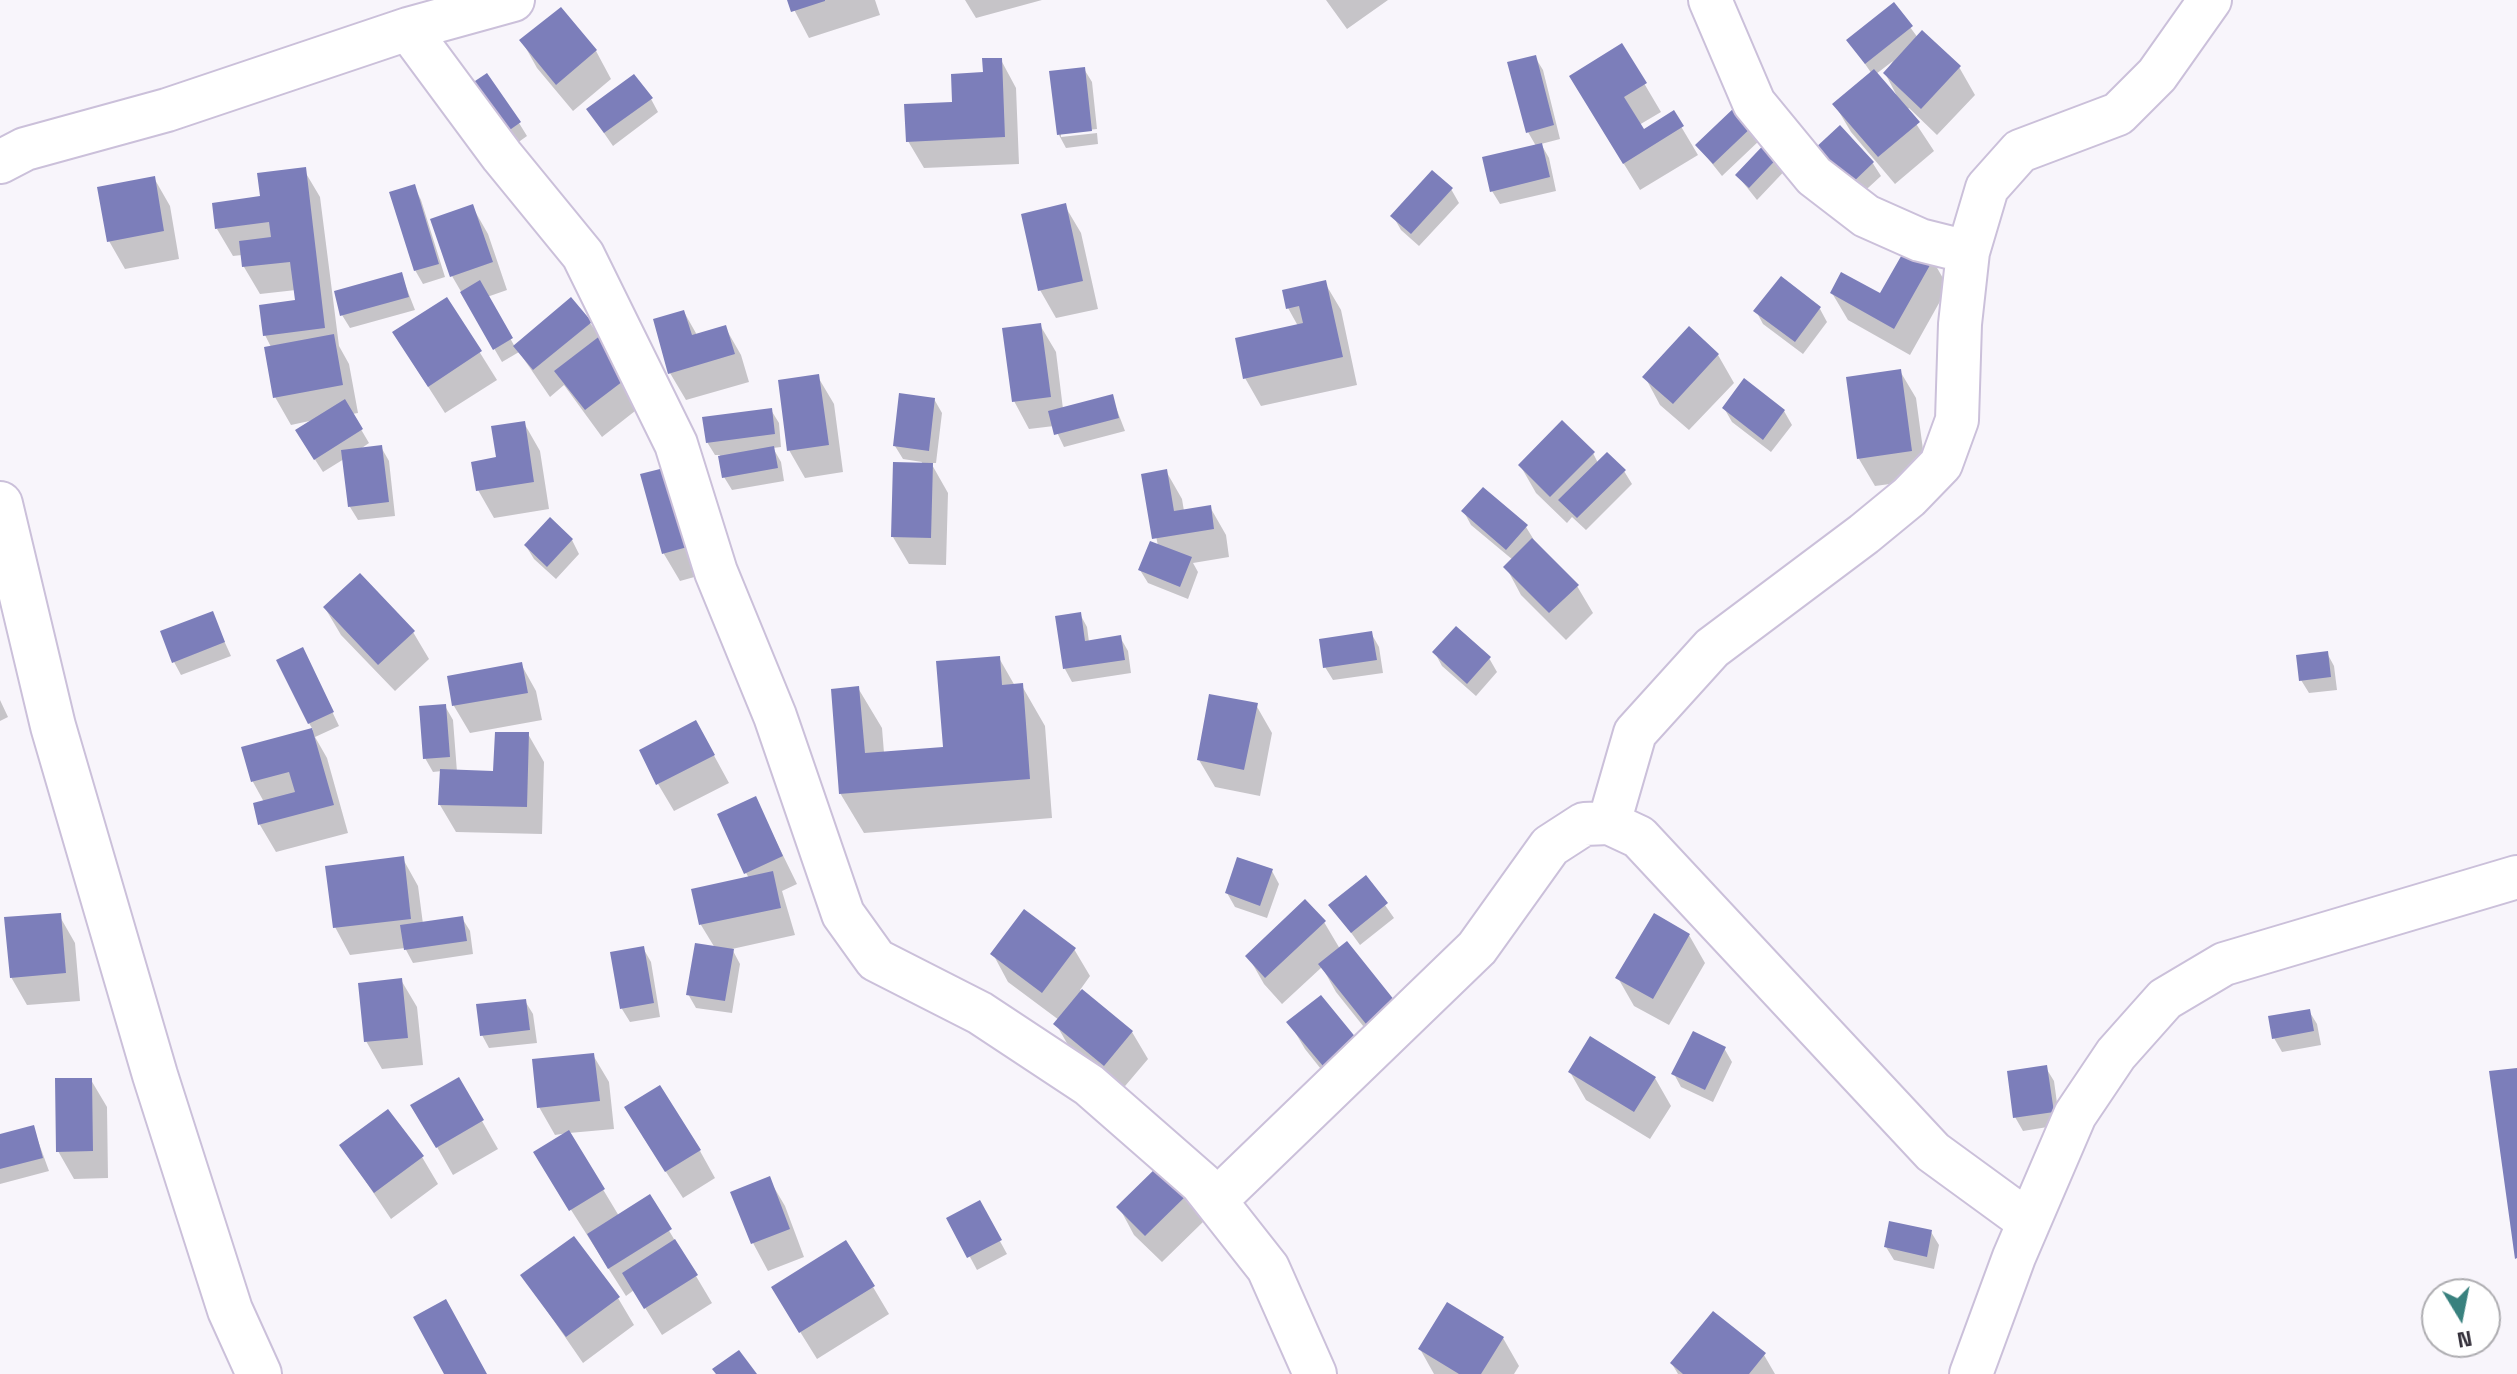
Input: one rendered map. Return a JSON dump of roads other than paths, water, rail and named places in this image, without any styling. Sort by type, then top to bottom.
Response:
[{"type":"street","points":[[0,162],[25,149],[167,110],[408,29],[513,0]]},
{"type":"street","points":[[1710,0],[1754,103],[1814,176],[1866,216],[1920,240],[1968,252]]},
{"type":"street","points":[[1609,823],[1635,733],[1712,648],[1864,534],[1909,497],[1941,464],[1957,420],[1960,324],[1968,252],[1987,188],[2020,151],[2118,114],[2157,75],[2210,0]]},
{"type":"street","points":[[408,29],[502,156],[583,255],[669,430],[716,572],[775,716],[843,914],[876,960],[980,1013],[1089,1085],[1201,1183],[1268,1268],[1315,1374]]},
{"type":"street","points":[[0,504],[53,726],[155,1075],[230,1310],[259,1374]]},
{"type":"street","points":[[1215,1201],[1477,948],[1550,846],[1584,824],[1609,823],[1639,837],[1933,1152],[2029,1222]]},
{"type":"street","points":[[1971,1374],[2029,1222],[2075,1115],[2116,1054],[2165,999],[2224,964],[2517,877]]}]
